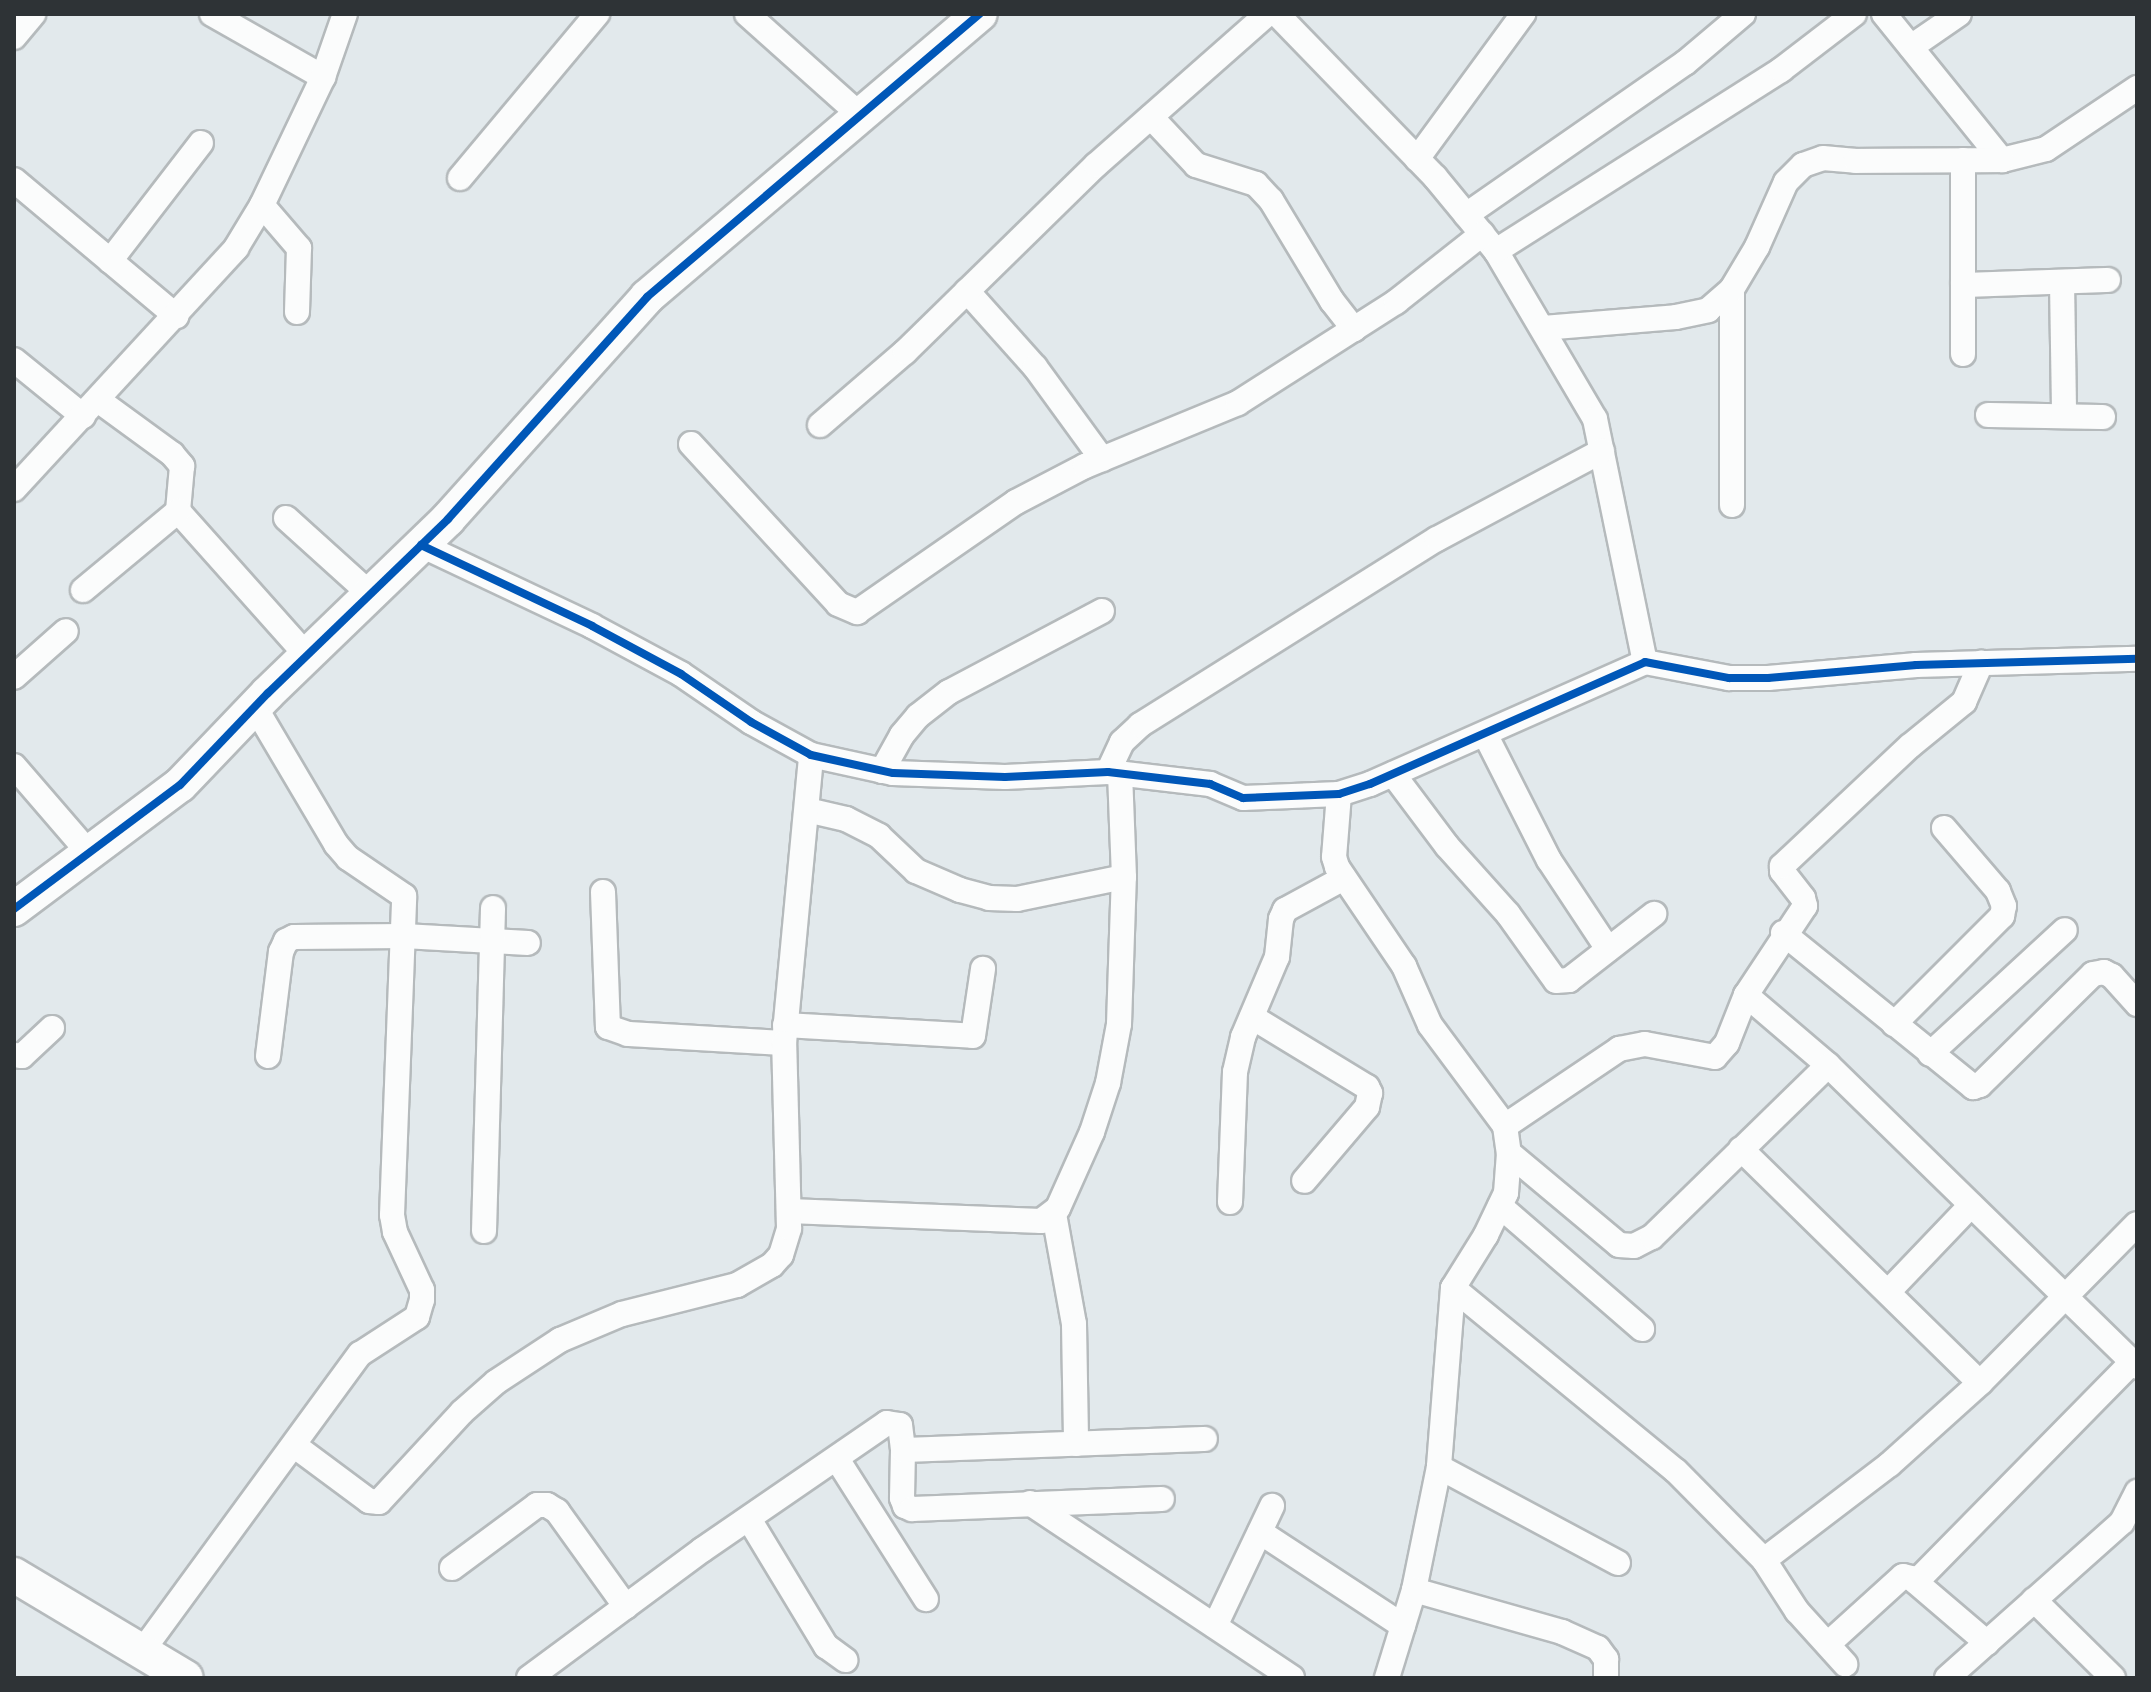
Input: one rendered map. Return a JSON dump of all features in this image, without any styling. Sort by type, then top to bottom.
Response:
[{"type":"street","points":[[14,37],[33,14]]},
{"type":"street","points":[[212,14],[323,77]]},
{"type":"street","points":[[14,489],[236,248],[262,205],[323,77],[345,14]]},
{"type":"street","points":[[460,178],[597,14]]},
{"type":"street","points":[[747,14],[860,115]]},
{"type":"street","points":[[14,909],[180,785],[421,545],[647,297],[980,14]]},
{"type":"street","points":[[820,425],[905,352],[1151,117],[1267,14]]},
{"type":"street","points":[[1277,14],[1417,159],[1489,242],[1595,419],[1645,662]]},
{"type":"street","points":[[1417,159],[1523,14]]},
{"type":"street","points":[[1466,215],[1685,63],[1743,14]]},
{"type":"street","points":[[691,444],[838,604],[857,612],[1016,502],[1102,459],[1238,403],[1489,242],[1781,70],[1854,14]]},
{"type":"street","points":[[1884,14],[2002,160]]},
{"type":"street","points":[[1911,47],[1959,14]]},
{"type":"street","points":[[1543,328],[1676,317],[1708,310],[1732,289],[1757,247],[1786,182],[1803,165],[1823,158],[2002,160],[2046,149],[2137,88]]},
{"type":"street","points":[[1151,117],[1196,165],[1256,184],[1271,200],[1332,301],[1354,329]]},
{"type":"street","points":[[110,261],[201,143]]},
{"type":"street","points":[[1963,160],[1963,354]]},
{"type":"street","points":[[14,180],[176,316]]},
{"type":"street","points":[[262,205],[299,248],[297,312]]},
{"type":"street","points":[[1963,285],[2108,280]]},
{"type":"street","points":[[2062,282],[2064,416]]},
{"type":"street","points":[[1732,289],[1732,505]]},
{"type":"street","points":[[967,291],[1035,367],[1102,459]]},
{"type":"street","points":[[14,360],[172,454],[182,466],[178,511],[83,590]]},
{"type":"street","points":[[1988,415],[2103,417]]},
{"type":"street","points":[[1076,1444],[1074,1324],[1054,1214],[1092,1132],[1108,1083],[1119,1024],[1124,877],[1114,772],[1122,742],[1140,725],[1437,539],[1602,451]]},
{"type":"street","points":[[178,511],[307,656]]},
{"type":"street","points":[[286,518],[370,594]]},
{"type":"street","points":[[421,545],[592,626],[681,674],[751,722],[811,755],[882,771],[1005,777],[1114,772],[1210,784],[1243,798],[1339,794],[1393,774],[1645,662],[1689,673],[1755,678],[1916,665],[2137,659]]},
{"type":"street","points":[[882,771],[902,735],[918,716],[949,692],[1102,611]]},
{"type":"street","points":[[14,677],[66,631]]},
{"type":"street","points":[[1505,1126],[1619,1049],[1645,1044],[1715,1057],[1727,1043],[1746,995],[1805,902],[1782,871],[1782,866],[1910,746],[1964,702],[1981,663]]},
{"type":"street","points":[[143,1650],[360,1354],[417,1317],[422,1300],[422,1290],[395,1232],[392,1215],[404,896],[348,858],[336,844],[255,707]]},
{"type":"street","points":[[1485,734],[1549,860],[1608,949]]},
{"type":"street","points":[[295,1446],[369,1501],[379,1502],[462,1412],[496,1382],[560,1340],[622,1314],[737,1285],[757,1275],[781,1255],[789,1228],[784,1034],[811,755]]},
{"type":"street","points":[[14,766],[89,853]]},
{"type":"street","points":[[1393,774],[1447,846],[1508,914],[1556,981],[1569,980],[1654,914]]},
{"type":"street","points":[[1339,794],[1334,857],[1344,878],[1404,966],[1430,1025],[1505,1126],[1509,1153],[1510,1173],[1500,1206],[1480,1247],[1453,1288],[1439,1467],[1414,1590],[1387,1678]]},
{"type":"street","points":[[807,810],[846,819],[879,836],[916,871],[934,881],[989,898],[1017,899],[1124,877]]},
{"type":"street","points":[[1894,1024],[2002,916],[2004,906],[1998,891],[1944,828]]},
{"type":"street","points":[[1230,1202],[1235,1072],[1243,1037],[1277,957],[1285,910],[1344,878]]},
{"type":"street","points":[[603,892],[608,1027],[628,1034],[973,1036],[983,969]]},
{"type":"street","points":[[484,1231],[493,908]]},
{"type":"street","points":[[1930,1054],[2065,930]]},
{"type":"street","points":[[1783,933],[1973,1087],[1980,1085],[2093,974],[2104,972],[2112,976],[2137,1004]]},
{"type":"street","points":[[268,1056],[286,941],[294,937],[404,936],[528,943]]},
{"type":"street","points":[[1746,995],[1828,1065],[2135,1364],[1916,1582]]},
{"type":"street","points":[[1252,1017],[1367,1087],[1370,1093],[1367,1107],[1304,1181]]},
{"type":"street","points":[[14,1055],[22,1056],[52,1028]]},
{"type":"street","points":[[1509,1153],[1619,1245],[1634,1246],[1652,1237],[1828,1065]]},
{"type":"street","points":[[1741,1149],[1980,1383]]},
{"type":"street","points":[[1888,1292],[1971,1205]]},
{"type":"street","points":[[1500,1206],[1642,1329]]},
{"type":"street","points":[[789,1211],[1041,1221],[1054,1214]]},
{"type":"street","points":[[1764,1560],[1890,1464],[1980,1383],[2067,1299],[2137,1224]]},
{"type":"street","points":[[1453,1288],[1676,1471],[1764,1560],[1797,1611],[1845,1664]]},
{"type":"street","points":[[529,1678],[887,1423],[900,1425],[902,1498],[905,1506],[912,1509],[1162,1499]]},
{"type":"street","points":[[903,1450],[1205,1439]]},
{"type":"street","points":[[837,1459],[926,1599]]},
{"type":"street","points":[[1439,1467],[1618,1563]]},
{"type":"street","points":[[1947,1678],[2122,1522],[2137,1492]]},
{"type":"street","points":[[1030,1503],[1292,1678]]},
{"type":"street","points":[[452,1568],[537,1505],[547,1505],[557,1511],[626,1607]]},
{"type":"street","points":[[1215,1626],[1272,1506]]},
{"type":"street","points":[[749,1519],[826,1646],[845,1660]]},
{"type":"street","points":[[1260,1532],[1403,1626]]},
{"type":"street","points":[[14,1575],[186,1678]]},
{"type":"street","points":[[1828,1644],[1903,1576],[1916,1582],[1987,1643]]},
{"type":"street","points":[[1414,1590],[1562,1632],[1598,1648],[1606,1659],[1606,1678]]},
{"type":"street","points":[[2034,1600],[2113,1678]]},
{"type":"cycle path","points":[[14,909],[180,785],[268,693],[448,519],[647,297],[980,14]]},
{"type":"cycle path","points":[[421,545],[592,626],[681,674],[751,722],[811,755],[893,773],[1005,777],[1108,772],[1210,784],[1243,798],[1339,794],[1370,784],[1645,662],[1729,678],[1768,678],[1916,665],[2137,659]]}]
